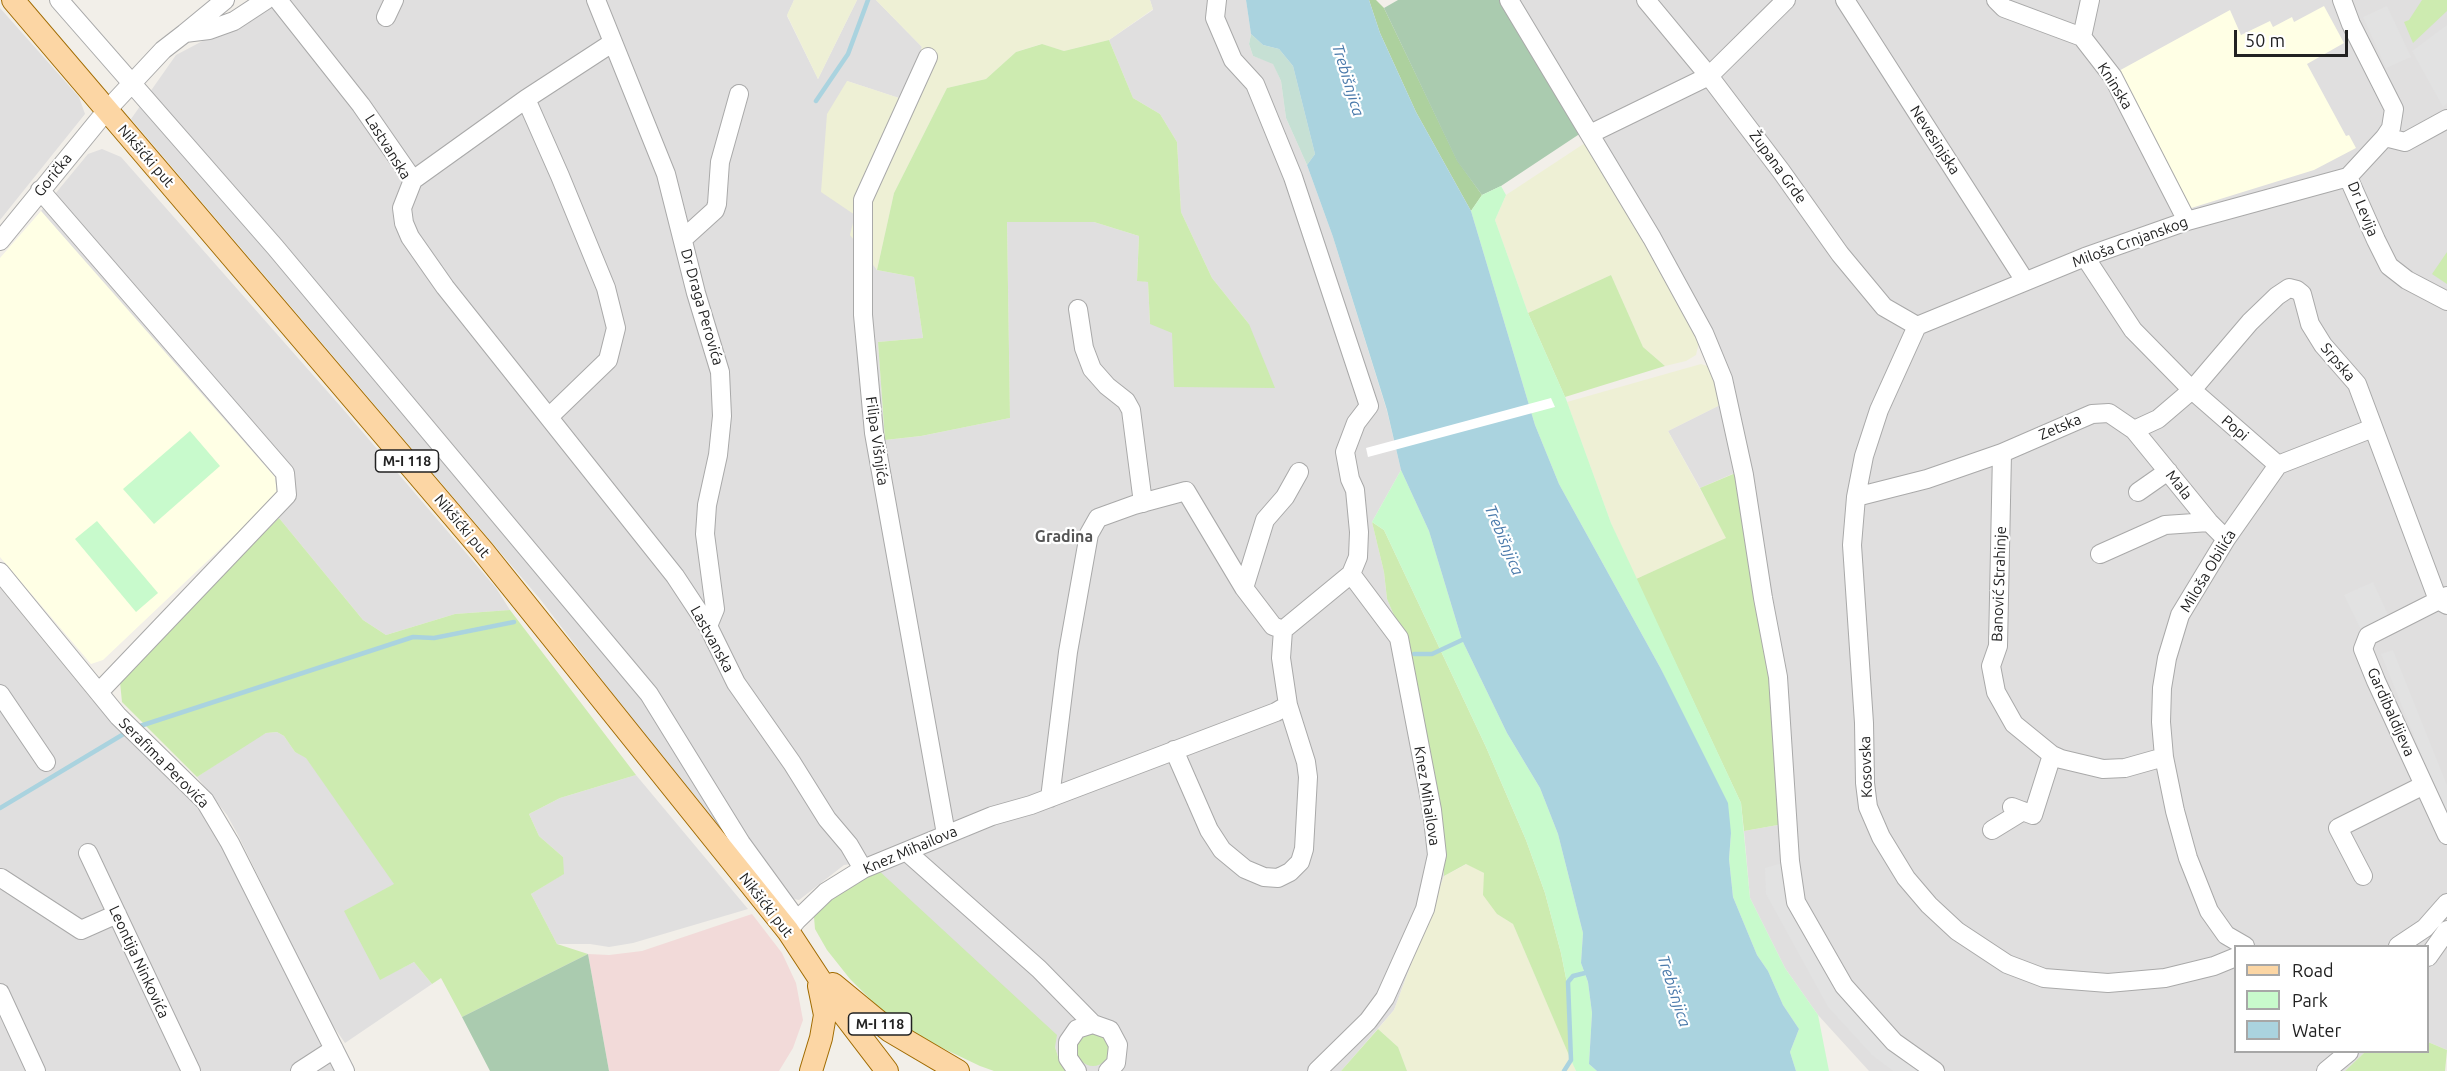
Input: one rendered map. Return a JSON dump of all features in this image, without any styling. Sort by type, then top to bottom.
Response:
[{"type":"main road","name":"Nikšićki put","points":[[13,0],[483,551],[793,926],[812,965],[838,1007],[887,1071]]},
{"type":"main road","points":[[811,1071],[825,1015],[812,965]]},
{"type":"main road","name":"M-I 118","points":[[812,965],[890,1031],[958,1071]]},
{"type":"street","name":"Nikšićki put","points":[[60,0],[275,247],[649,694],[793,926]]},
{"type":"street","points":[[186,33],[225,0]]},
{"type":"street","points":[[186,33],[209,30],[234,21],[266,0]]},
{"type":"street","name":"Lastvanska","points":[[278,0],[361,105],[413,180],[402,208],[404,223],[410,237],[445,287],[550,416],[572,448],[675,576],[708,626],[736,683],[792,763],[827,819],[849,845],[862,869]]},
{"type":"street","points":[[386,17],[394,0]]},
{"type":"street","name":"Dr Draga Perovića","points":[[596,0],[666,174],[696,293],[720,372],[722,416],[718,455],[707,505],[705,534],[715,609],[708,626]]},
{"type":"street","points":[[1174,750],[1209,831],[1222,850],[1245,869],[1264,877],[1278,878],[1290,872],[1300,862],[1304,849],[1308,777],[1306,762],[1288,705],[1281,658],[1283,630],[1351,574],[1358,557],[1359,532],[1355,490],[1350,479],[1345,452],[1356,423],[1369,406],[1293,177],[1255,84],[1233,60],[1228,50],[1215,18],[1217,0]]},
{"type":"street","points":[[1509,0],[1652,238],[1704,333],[1723,379],[1744,476],[1778,677],[1790,861],[1796,902],[1844,986],[1894,1042],[1935,1071]]},
{"type":"street","name":"Župana Grde","points":[[1646,0],[1710,76],[1848,263],[1884,307],[1917,326]]},
{"type":"street","points":[[1590,134],[1710,76],[1786,0]]},
{"type":"street","name":"Nevesinjska","points":[[1845,0],[2025,281]]},
{"type":"street","points":[[1996,0],[2004,8],[2082,37],[2090,0]]},
{"type":"street","name":"Dr Levija","points":[[2342,0],[2351,24],[2394,109],[2391,128],[2385,137],[2348,177],[2390,266],[2407,280],[2447,301]]},
{"type":"street","name":"Gorička","points":[[0,242],[107,110],[163,50],[186,33]]},
{"type":"street","name":"Kninska","points":[[2082,37],[2113,77],[2187,221]]},
{"type":"street","points":[[413,180],[526,99],[612,43]]},
{"type":"street","name":"Filipa Višnjića","points":[[928,57],[863,200],[863,315],[874,433],[946,834]]},
{"type":"street","points":[[683,239],[715,210],[720,162],[739,94]]},
{"type":"street","points":[[526,99],[606,288],[616,327],[608,360],[550,416]]},
{"type":"street","points":[[2385,137],[2405,142],[2447,119]]},
{"type":"street","name":"Miloša Crnjanskog","points":[[1917,326],[2085,257],[2187,221],[2348,177]]},
{"type":"street","points":[[40,190],[285,473],[287,495],[99,692]]},
{"type":"street","points":[[2085,257],[2133,330],[2192,390],[2158,419],[2134,430]]},
{"type":"street","name":"Srpska","points":[[2192,390],[2250,322],[2277,296],[2289,288],[2302,294],[2304,308],[2314,331],[2323,345],[2357,384],[2444,600]]},
{"type":"street","points":[[1078,309],[1084,348],[1092,369],[1107,386],[1126,401],[1131,410],[1143,503]]},
{"type":"street","name":"Kosovska","points":[[1917,326],[1879,410],[1864,456],[1856,497],[1852,545],[1868,807],[1881,837],[1914,887],[1957,931],[2007,964],[2044,978],[2108,983],[2165,978],[2214,966],[2234,957]]},
{"type":"street","name":"Popi","points":[[2192,390],[2278,465]]},
{"type":"street","name":"Zetska","points":[[1856,497],[1927,479],[2002,453],[2092,414],[2109,413],[2134,430]]},
{"type":"street","points":[[2278,465],[2373,428]]},
{"type":"street","name":"Mala","points":[[2134,430],[2209,522],[2226,539]]},
{"type":"street","name":"Banović Strahinje","points":[[2002,453],[1998,646],[1991,673],[1996,692],[2014,724],[2052,755],[2103,769],[2125,768],[2164,757]]},
{"type":"street","name":"Miloša Obilića","points":[[2243,945],[2226,935],[2209,910],[2188,858],[2164,757],[2161,722],[2162,688],[2180,615],[2226,539],[2278,465]]},
{"type":"street","points":[[2138,492],[2168,471]]},
{"type":"street","points":[[1244,588],[1265,520],[1285,497],[1299,472]]},
{"type":"street","points":[[1050,798],[1068,652],[1089,534],[1098,518],[1186,491],[1244,588],[1273,626],[1283,630]]},
{"type":"street","points":[[2100,554],[2165,525],[2209,522]]},
{"type":"street","name":"Knez Mihailova","points":[[1317,1071],[1368,1021],[1385,998],[1425,909],[1437,855],[1432,810],[1399,638],[1351,574]]},
{"type":"street","name":"Serafima Perovića","points":[[1,576],[132,730],[205,801],[230,843],[345,1071]]},
{"type":"street","name":"Gardibaldijeva","points":[[2444,600],[2368,636],[2363,649],[2447,835]]},
{"type":"street","points":[[0,694],[46,762]]},
{"type":"street","name":"Knez Mihailova","points":[[793,926],[826,892],[862,869],[992,816],[1031,806],[1276,712],[1288,705]]},
{"type":"street","points":[[1992,830],[2017,809],[2033,815],[2052,755]]},
{"type":"street","points":[[2363,876],[2338,828],[2424,785]]},
{"type":"street","points":[[907,852],[1039,969],[1093,1024],[1110,1030],[1118,1045],[1116,1063],[1108,1071]]},
{"type":"street","name":"Leontija Ninkovića","points":[[88,853],[191,1071]]},
{"type":"street","points":[[1,878],[81,930],[117,914]]},
{"type":"street","points":[[2400,945],[2425,928],[2447,903]]},
{"type":"street","points":[[2429,954],[2447,930]]},
{"type":"street","points":[[0,993],[36,1071]]},
{"type":"street","points":[[1077,1071],[1068,1058],[1068,1042],[1077,1029],[1093,1024]]},
{"type":"street","points":[[300,1071],[334,1049]]},
{"type":"street","points":[[2326,1071],[2348,1053]]},
{"type":"shaded area","points":[[263,0],[794,0],[787,16],[818,79],[857,0],[876,0],[922,47],[902,99],[847,81],[855,215],[877,270],[914,277],[923,338],[878,342],[885,440],[921,436],[1010,418],[1007,222],[1094,222],[1139,236],[1137,280],[1148,282],[1150,324],[1249,324],[1212,278],[1181,212],[1177,142],[1160,114],[1133,98],[1109,40],[1153,10],[1150,0],[1246,0],[1251,34],[1249,44],[1253,56],[1273,63],[1281,81],[1286,118],[1307,165],[1333,237],[1387,411],[1401,470],[1372,522],[1384,572],[1387,599],[1405,641],[1442,829],[1444,876],[1394,1010],[1341,1071],[1071,1071],[1059,1060],[1055,1047],[867,862],[844,865],[799,900],[775,895],[743,864],[540,599],[131,119],[176,55],[254,14]]},
{"type":"shaded area","points":[[794,0],[857,0],[818,79],[787,15]]},
{"type":"shaded area","points":[[876,0],[1150,0],[1153,9],[1109,40],[1064,51],[1041,44],[1016,52],[986,79],[947,88],[894,193],[877,270],[850,235],[855,215],[821,192],[827,114],[847,81],[902,99],[922,47]]},
{"type":"shaded area","points":[[1398,0],[1502,0],[1581,133],[1501,186],[1482,195],[1457,161],[1384,8]]},
{"type":"shaded area","points":[[1516,0],[2447,0],[2447,1050],[2429,1042],[2429,945],[2234,945],[2234,1053],[2364,1053],[2345,1071],[1869,1071],[1818,1015],[1785,968],[1750,898],[1744,831],[1789,823],[1737,472],[1700,488],[1668,431],[1724,403],[1707,331]]},
{"type":"shaded area","points":[[2324,6],[2344,43],[2307,64],[2346,136],[2349,135],[2356,148],[2314,170],[2188,209],[2115,73],[2230,10],[2241,35],[2270,21],[2273,27],[2292,17],[2294,22]]},
{"type":"shaded area","points":[[2387,6],[2411,57],[2386,68],[2363,17]]},
{"type":"shaded area","points":[[0,8],[79,97],[85,114],[0,220]]},
{"type":"shaded area","points":[[2447,25],[2447,103],[2443,107],[2412,51]]},
{"type":"shaded area","points":[[1251,34],[1263,45],[1279,49],[1293,66],[1315,154],[1307,165],[1286,118],[1281,81],[1273,64],[1253,56],[1249,44]]},
{"type":"shaded area","points":[[1588,141],[1699,342],[1696,355],[1686,361],[1665,366],[1643,347],[1611,275],[1528,313],[1495,220],[1506,195]]},
{"type":"shaded area","points":[[102,149],[121,157],[342,408],[496,588],[510,610],[455,614],[386,635],[363,620],[279,518],[277,495],[41,211],[88,154]]},
{"type":"shaded area","points":[[41,211],[275,477],[277,495],[103,660],[91,664],[0,557],[0,258]]},
{"type":"shaded area","points":[[1701,364],[1710,367],[1724,403],[1668,431],[1727,538],[1636,579],[1611,523],[1567,402]]},
{"type":"shaded area","points":[[2373,582],[2390,619],[2362,632],[2344,595]]},
{"type":"shaded area","points":[[0,588],[92,700],[202,802],[340,1071],[0,1071]]},
{"type":"shaded area","points":[[2393,650],[2447,785],[2447,818],[2381,654]]},
{"type":"shaded area","points":[[277,732],[284,736],[295,752],[306,757],[395,884],[380,979],[414,962],[432,984],[345,1043],[327,1017],[227,815],[197,777],[254,739],[266,733]]},
{"type":"shaded area","points":[[636,775],[748,909],[633,943],[609,947],[590,944],[557,944],[531,894],[563,874],[563,857],[539,836],[529,814],[560,798]]},
{"type":"shaded area","points":[[1790,861],[1796,902],[1844,986],[1935,1071],[1893,1071],[1872,1055],[1828,1007],[1766,894],[1765,868]]},
{"type":"shaded area","points":[[1467,864],[1484,873],[1497,914],[1513,924],[1576,1071],[1407,1071],[1398,1047],[1378,1029],[1394,1010],[1444,876]]},
{"type":"shaded area","points":[[752,914],[782,953],[796,983],[803,1020],[793,1048],[779,1071],[609,1071],[588,954],[609,955],[642,951]]},
{"type":"shaded area","points":[[588,954],[609,1071],[490,1071],[462,1017]]},
{"type":"green space","points":[[1369,0],[1376,0],[1384,8],[1457,160],[1482,195],[1471,211],[1416,112],[1380,33]]},
{"type":"green space","points":[[2422,0],[2447,0],[2447,11],[2413,43],[2404,22],[2409,20]]},
{"type":"green space","points":[[1109,40],[1133,98],[1160,114],[1177,142],[1181,212],[1212,278],[1249,324],[1275,388],[1174,387],[1172,333],[1150,324],[1148,282],[1137,281],[1139,236],[1094,222],[1007,222],[1010,418],[921,436],[885,440],[878,342],[923,338],[914,277],[877,270],[894,193],[947,88],[986,79],[1016,52],[1042,44],[1064,51]]},
{"type":"green space","points":[[1501,186],[1506,195],[1495,220],[1528,313],[1566,399],[1611,523],[1741,803],[1750,898],[1785,968],[1818,1015],[1829,1071],[1796,1071],[1790,1052],[1799,1029],[1783,1005],[1768,971],[1757,955],[1733,897],[1729,859],[1731,833],[1661,669],[1559,484],[1535,425],[1471,211],[1482,195]]},
{"type":"green space","points":[[2447,252],[2447,284],[2432,274]]},
{"type":"green space","points":[[1611,275],[1643,347],[1665,366],[1565,397],[1528,313]]},
{"type":"green space","points":[[190,431],[220,466],[154,524],[123,489]]},
{"type":"green space","points":[[1401,470],[1429,531],[1462,640],[1507,733],[1540,788],[1558,834],[1583,933],[1581,963],[1588,982],[1592,1013],[1589,1064],[1597,1071],[1576,1071],[1571,1060],[1569,993],[1561,953],[1545,893],[1526,840],[1486,747],[1384,530],[1372,522]]},
{"type":"green space","points":[[1738,472],[1778,677],[1789,823],[1744,831],[1741,803],[1636,579],[1726,538],[1700,488]]},
{"type":"green space","points":[[279,518],[363,620],[386,635],[455,614],[510,610],[636,775],[560,798],[529,814],[539,836],[563,857],[564,874],[531,894],[557,944],[588,954],[462,1017],[441,978],[432,984],[414,962],[380,980],[344,911],[394,884],[306,758],[295,752],[284,736],[277,732],[266,733],[197,777],[122,702],[120,682],[128,671]]},
{"type":"green space","points":[[97,521],[158,593],[136,612],[75,539]]},
{"type":"green space","points":[[1372,522],[1384,530],[1486,747],[1526,840],[1545,893],[1561,953],[1569,993],[1571,1060],[1513,924],[1497,914],[1483,895],[1484,873],[1466,864],[1444,876],[1442,829],[1405,641],[1387,599],[1384,572]]},
{"type":"green space","points":[[877,869],[1057,1035],[1055,1047],[1059,1060],[1071,1071],[994,1071],[980,1066],[915,1035],[878,1007],[850,979],[827,950],[815,929],[814,917],[824,900]]},
{"type":"green space","points":[[1378,1029],[1398,1047],[1407,1071],[1341,1071]]},
{"type":"green space","points":[[1093,1034],[1104,1039],[1109,1050],[1104,1061],[1093,1066],[1082,1061],[1077,1050],[1082,1039]]},
{"type":"green space","points":[[2429,1042],[2447,1050],[2445,1071],[2345,1071],[2364,1053],[2429,1053]]},
{"type":"water","name":"Trebišnjica","points":[[1246,0],[1369,0],[1380,33],[1416,112],[1471,211],[1535,425],[1559,484],[1661,669],[1728,803],[1731,833],[1729,859],[1733,897],[1757,955],[1768,971],[1783,1005],[1799,1029],[1790,1052],[1796,1071],[1597,1071],[1589,1064],[1592,1013],[1588,982],[1581,963],[1583,933],[1558,834],[1540,788],[1507,733],[1462,640],[1429,531],[1401,470],[1387,410],[1333,237],[1307,165],[1315,154],[1293,66],[1279,49],[1263,45],[1251,34]]},
{"type":"pier","points":[[1551,398],[1555,407],[1368,457],[1366,448]]},
{"type":"waterway","points":[[816,101],[848,54],[868,0]]},
{"type":"waterway","points":[[137,727],[413,637],[434,638],[514,622]]},
{"type":"waterway","points":[[1414,654],[1432,654],[1462,640]]},
{"type":"waterway","points":[[0,808],[127,732]]},
{"type":"waterway","points":[[1564,1071],[1571,1060],[1568,982],[1573,976],[1585,973]]},
{"type":"district","name":"Gradina","points":[[1064,537]]}]
